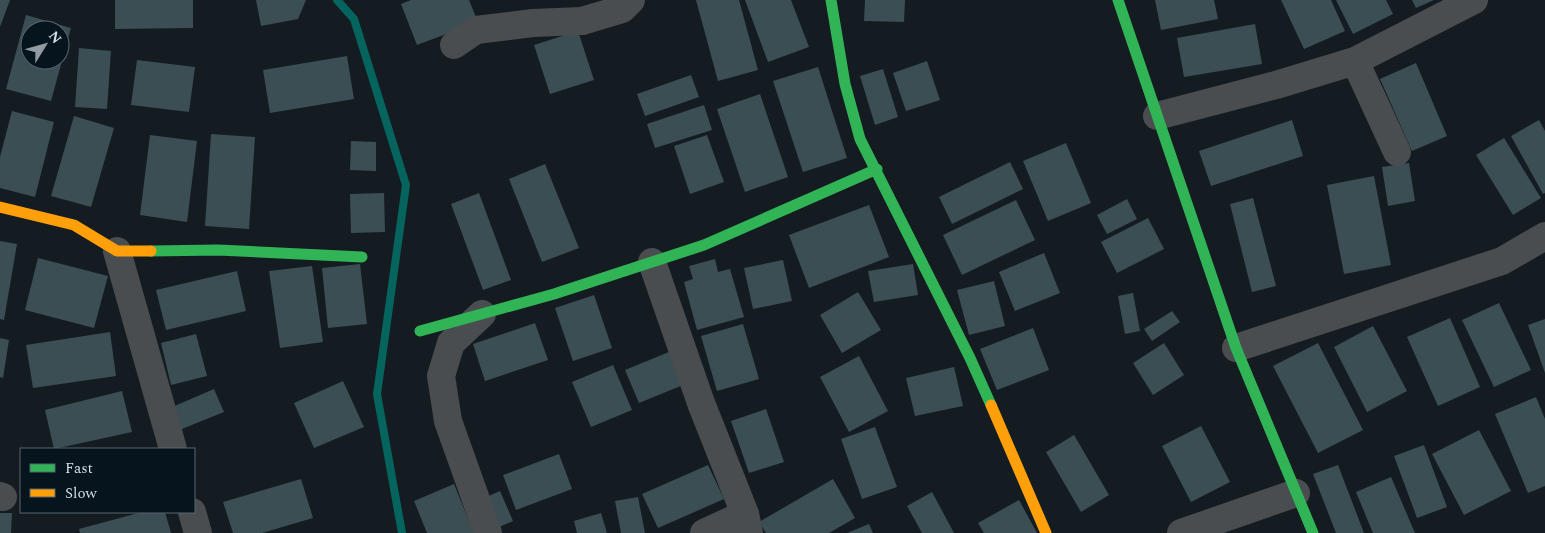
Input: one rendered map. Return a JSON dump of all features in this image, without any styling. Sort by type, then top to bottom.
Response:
[{"type":"street","points":[[454,45],[476,30],[533,23],[582,21],[622,9],[631,0]]},
{"type":"street","points":[[831,0],[845,84],[860,139],[877,169],[970,358],[1028,487],[1046,533]]},
{"type":"street","points":[[1118,0],[1236,348],[1314,533]]},
{"type":"street","points":[[1157,116],[1276,85],[1355,60],[1474,0]]},
{"type":"street","points":[[1355,60],[1397,152]]},
{"type":"street","points":[[420,331],[482,314],[704,245],[877,169]]},
{"type":"street","points":[[0,207],[74,225],[117,251],[218,250],[295,255],[336,254],[362,257]]},
{"type":"street","points":[[1236,348],[1502,261],[1545,236]]},
{"type":"street","points":[[117,251],[173,448]]},
{"type":"street","points":[[652,262],[701,402],[747,523],[704,533]]},
{"type":"street","points":[[482,314],[451,343],[441,376],[448,420],[488,533]]},
{"type":"street","points":[[1180,533],[1296,493]]},
{"type":"street","points":[[192,513],[198,533]]},
{"type":"building","points":[[0,0],[10,0],[0,27]]},
{"type":"building","points":[[115,0],[193,0],[193,28],[115,29]]},
{"type":"building","points":[[256,0],[306,0],[298,19],[261,26]]},
{"type":"building","points":[[411,0],[469,0],[478,22],[417,45],[401,4]]},
{"type":"building","points":[[696,0],[739,0],[758,70],[718,81]]},
{"type":"building","points":[[745,0],[791,0],[809,47],[768,62]]},
{"type":"building","points":[[865,0],[905,0],[904,22],[864,21]]},
{"type":"building","points":[[1155,0],[1214,0],[1218,19],[1161,30]]},
{"type":"building","points":[[1281,0],[1331,0],[1345,31],[1304,49]]},
{"type":"building","points":[[1336,0],[1386,0],[1393,14],[1353,34]]},
{"type":"building","points":[[1412,0],[1434,0],[1416,8]]},
{"type":"building","points":[[26,15],[43,20],[25,20]]},
{"type":"building","points":[[1255,24],[1262,64],[1184,77],[1177,38]]},
{"type":"building","points":[[578,31],[594,80],[550,94],[534,45]]},
{"type":"building","points":[[20,37],[20,70],[59,70],[51,101],[6,89]]},
{"type":"building","points":[[79,48],[111,51],[107,109],[75,107]]},
{"type":"building","points":[[347,56],[354,99],[270,113],[263,70]]},
{"type":"building","points":[[137,60],[195,67],[189,112],[131,105]]},
{"type":"building","points":[[927,61],[940,100],[906,111],[893,73]]},
{"type":"building","points":[[1416,63],[1447,136],[1412,151],[1380,79]]},
{"type":"building","points":[[818,67],[847,158],[803,172],[773,81]]},
{"type":"building","points":[[883,69],[898,117],[875,125],[860,76]]},
{"type":"building","points":[[691,75],[699,97],[645,116],[637,94]]},
{"type":"building","points":[[760,94],[788,177],[745,192],[717,109]]},
{"type":"building","points":[[704,105],[712,130],[655,148],[647,124]]},
{"type":"building","points":[[12,111],[54,122],[35,197],[0,188],[0,157]]},
{"type":"building","points":[[74,116],[114,128],[91,207],[51,196]]},
{"type":"building","points":[[1292,120],[1303,156],[1211,186],[1199,151]]},
{"type":"building","points":[[1539,120],[1545,131],[1545,193],[1543,194],[1511,136]]},
{"type":"building","points":[[211,134],[255,137],[249,229],[205,226]]},
{"type":"building","points":[[150,135],[197,141],[187,222],[140,215]]},
{"type":"building","points":[[707,135],[724,182],[690,194],[674,146]]},
{"type":"building","points":[[1504,138],[1541,198],[1513,215],[1476,155]]},
{"type":"building","points":[[351,141],[376,142],[376,171],[350,170]]},
{"type":"building","points":[[1066,143],[1091,203],[1048,221],[1023,161]]},
{"type":"building","points":[[1010,162],[1023,189],[952,224],[939,197]]},
{"type":"building","points":[[1409,163],[1415,201],[1388,206],[1382,167]]},
{"type":"building","points":[[545,164],[579,248],[542,262],[509,179]]},
{"type":"building","points":[[1374,176],[1391,265],[1344,274],[1327,185]]},
{"type":"building","points":[[384,193],[385,232],[351,233],[350,194]]},
{"type":"building","points":[[479,193],[511,280],[483,290],[451,204]]},
{"type":"building","points":[[1253,198],[1276,286],[1252,292],[1230,204]]},
{"type":"building","points":[[1127,199],[1137,219],[1107,234],[1097,215]]},
{"type":"building","points":[[1016,200],[1035,240],[962,275],[943,235]]},
{"type":"building","points":[[869,205],[889,257],[809,288],[789,235]]},
{"type":"building","points":[[1148,218],[1164,249],[1117,273],[1101,242]]},
{"type":"building","points":[[0,241],[17,244],[4,320],[0,319]]},
{"type":"building","points":[[1044,253],[1060,293],[1015,311],[999,272]]},
{"type":"building","points":[[38,258],[108,276],[94,328],[25,310]]},
{"type":"building","points":[[715,259],[718,272],[730,269],[744,317],[697,330],[684,282],[693,279],[689,266]]},
{"type":"building","points":[[783,260],[792,301],[753,309],[744,268]]},
{"type":"building","points":[[360,264],[367,324],[328,328],[322,268]]},
{"type":"building","points":[[913,264],[918,295],[874,302],[868,271]]},
{"type":"building","points":[[312,266],[323,342],[280,348],[269,271]]},
{"type":"building","points":[[237,271],[246,311],[166,330],[156,290]]},
{"type":"building","points":[[994,281],[1005,326],[969,335],[957,290]]},
{"type":"building","points":[[858,292],[881,330],[842,353],[820,315]]},
{"type":"building","points":[[1133,293],[1140,331],[1125,334],[1118,296]]},
{"type":"building","points":[[594,295],[612,348],[573,361],[555,308]]},
{"type":"building","points":[[1499,303],[1531,370],[1494,387],[1462,320]]},
{"type":"building","points":[[1172,311],[1180,322],[1152,341],[1144,329]]},
{"type":"building","points":[[1450,318],[1480,387],[1438,406],[1407,337]]},
{"type":"building","points":[[1545,319],[1545,373],[1528,325]]},
{"type":"building","points":[[535,323],[548,360],[485,381],[473,344]]},
{"type":"building","points":[[743,324],[759,379],[717,391],[701,336]]},
{"type":"building","points":[[1373,326],[1407,391],[1367,412],[1334,347]]},
{"type":"building","points":[[1033,328],[1049,370],[997,390],[980,349]]},
{"type":"building","points":[[110,332],[116,376],[33,388],[26,345]]},
{"type":"building","points":[[196,334],[207,376],[171,385],[161,343]]},
{"type":"building","points":[[0,338],[9,340],[3,378],[0,377]]},
{"type":"building","points":[[1164,343],[1184,375],[1153,395],[1133,363]]},
{"type":"building","points":[[1318,343],[1363,430],[1318,453],[1273,366]]},
{"type":"building","points":[[669,352],[683,385],[639,403],[625,370]]},
{"type":"building","points":[[859,356],[888,411],[849,432],[820,377]]},
{"type":"building","points":[[613,365],[632,410],[591,427],[572,382]]},
{"type":"building","points":[[954,367],[963,406],[915,416],[906,378]]},
{"type":"building","points":[[343,381],[364,427],[314,448],[294,403]]},
{"type":"building","points":[[214,389],[224,412],[172,433],[163,411]]},
{"type":"building","points":[[122,391],[132,432],[54,448],[45,410]]},
{"type":"building","points":[[1536,397],[1545,419],[1545,486],[1528,493],[1495,414]]},
{"type":"building","points":[[766,409],[784,462],[749,473],[731,421]]},
{"type":"building","points":[[1201,426],[1230,482],[1191,502],[1162,446]]},
{"type":"building","points":[[875,427],[897,487],[862,499],[841,439]]},
{"type":"building","points":[[1479,430],[1511,491],[1464,515],[1432,454]]},
{"type":"building","points":[[1074,435],[1109,495],[1081,512],[1046,452]]},
{"type":"building","points":[[1424,445],[1447,507],[1417,518],[1394,456]]},
{"type":"building","points":[[559,454],[572,489],[516,510],[503,475]]},
{"type":"building","points":[[708,465],[724,499],[658,528],[642,494]]},
{"type":"building","points":[[1338,465],[1364,533],[1336,533],[1313,474]]},
{"type":"building","points":[[1391,477],[1415,533],[1373,533],[1356,492]]},
{"type":"building","points":[[301,479],[313,518],[262,533],[233,533],[223,502]]},
{"type":"building","points":[[833,479],[855,518],[829,533],[766,533],[759,522]]},
{"type":"building","points":[[454,484],[474,533],[427,533],[414,501]]},
{"type":"building","points":[[500,491],[513,521],[497,528],[484,498]]},
{"type":"building","points":[[932,492],[954,533],[922,533],[907,506]]},
{"type":"building","points":[[638,497],[645,533],[621,533],[615,501]]},
{"type":"building","points":[[1019,500],[1037,533],[984,533],[978,523]]},
{"type":"building","points":[[0,513],[12,513],[11,533],[0,533]]},
{"type":"building","points":[[138,513],[165,513],[171,533],[80,533],[79,529]]},
{"type":"building","points":[[601,513],[607,533],[577,533],[574,521]]},
{"type":"building","points":[[869,524],[873,533],[847,533]]},
{"type":"waterway","points":[[337,0],[354,19],[406,185],[377,394],[402,533]]},
{"type":"traffic: fast","points":[[831,0],[845,84],[860,139],[970,358],[991,405]]},
{"type":"traffic: fast","points":[[1118,0],[1236,348],[1313,533]]},
{"type":"traffic: fast","points":[[420,331],[554,294],[704,245],[877,169]]},
{"type":"traffic: fast","points":[[151,251],[218,250],[362,257]]},
{"type":"traffic: slow","points":[[0,207],[74,225],[117,251],[151,251]]},
{"type":"traffic: slow","points":[[991,405],[1046,533]]}]
